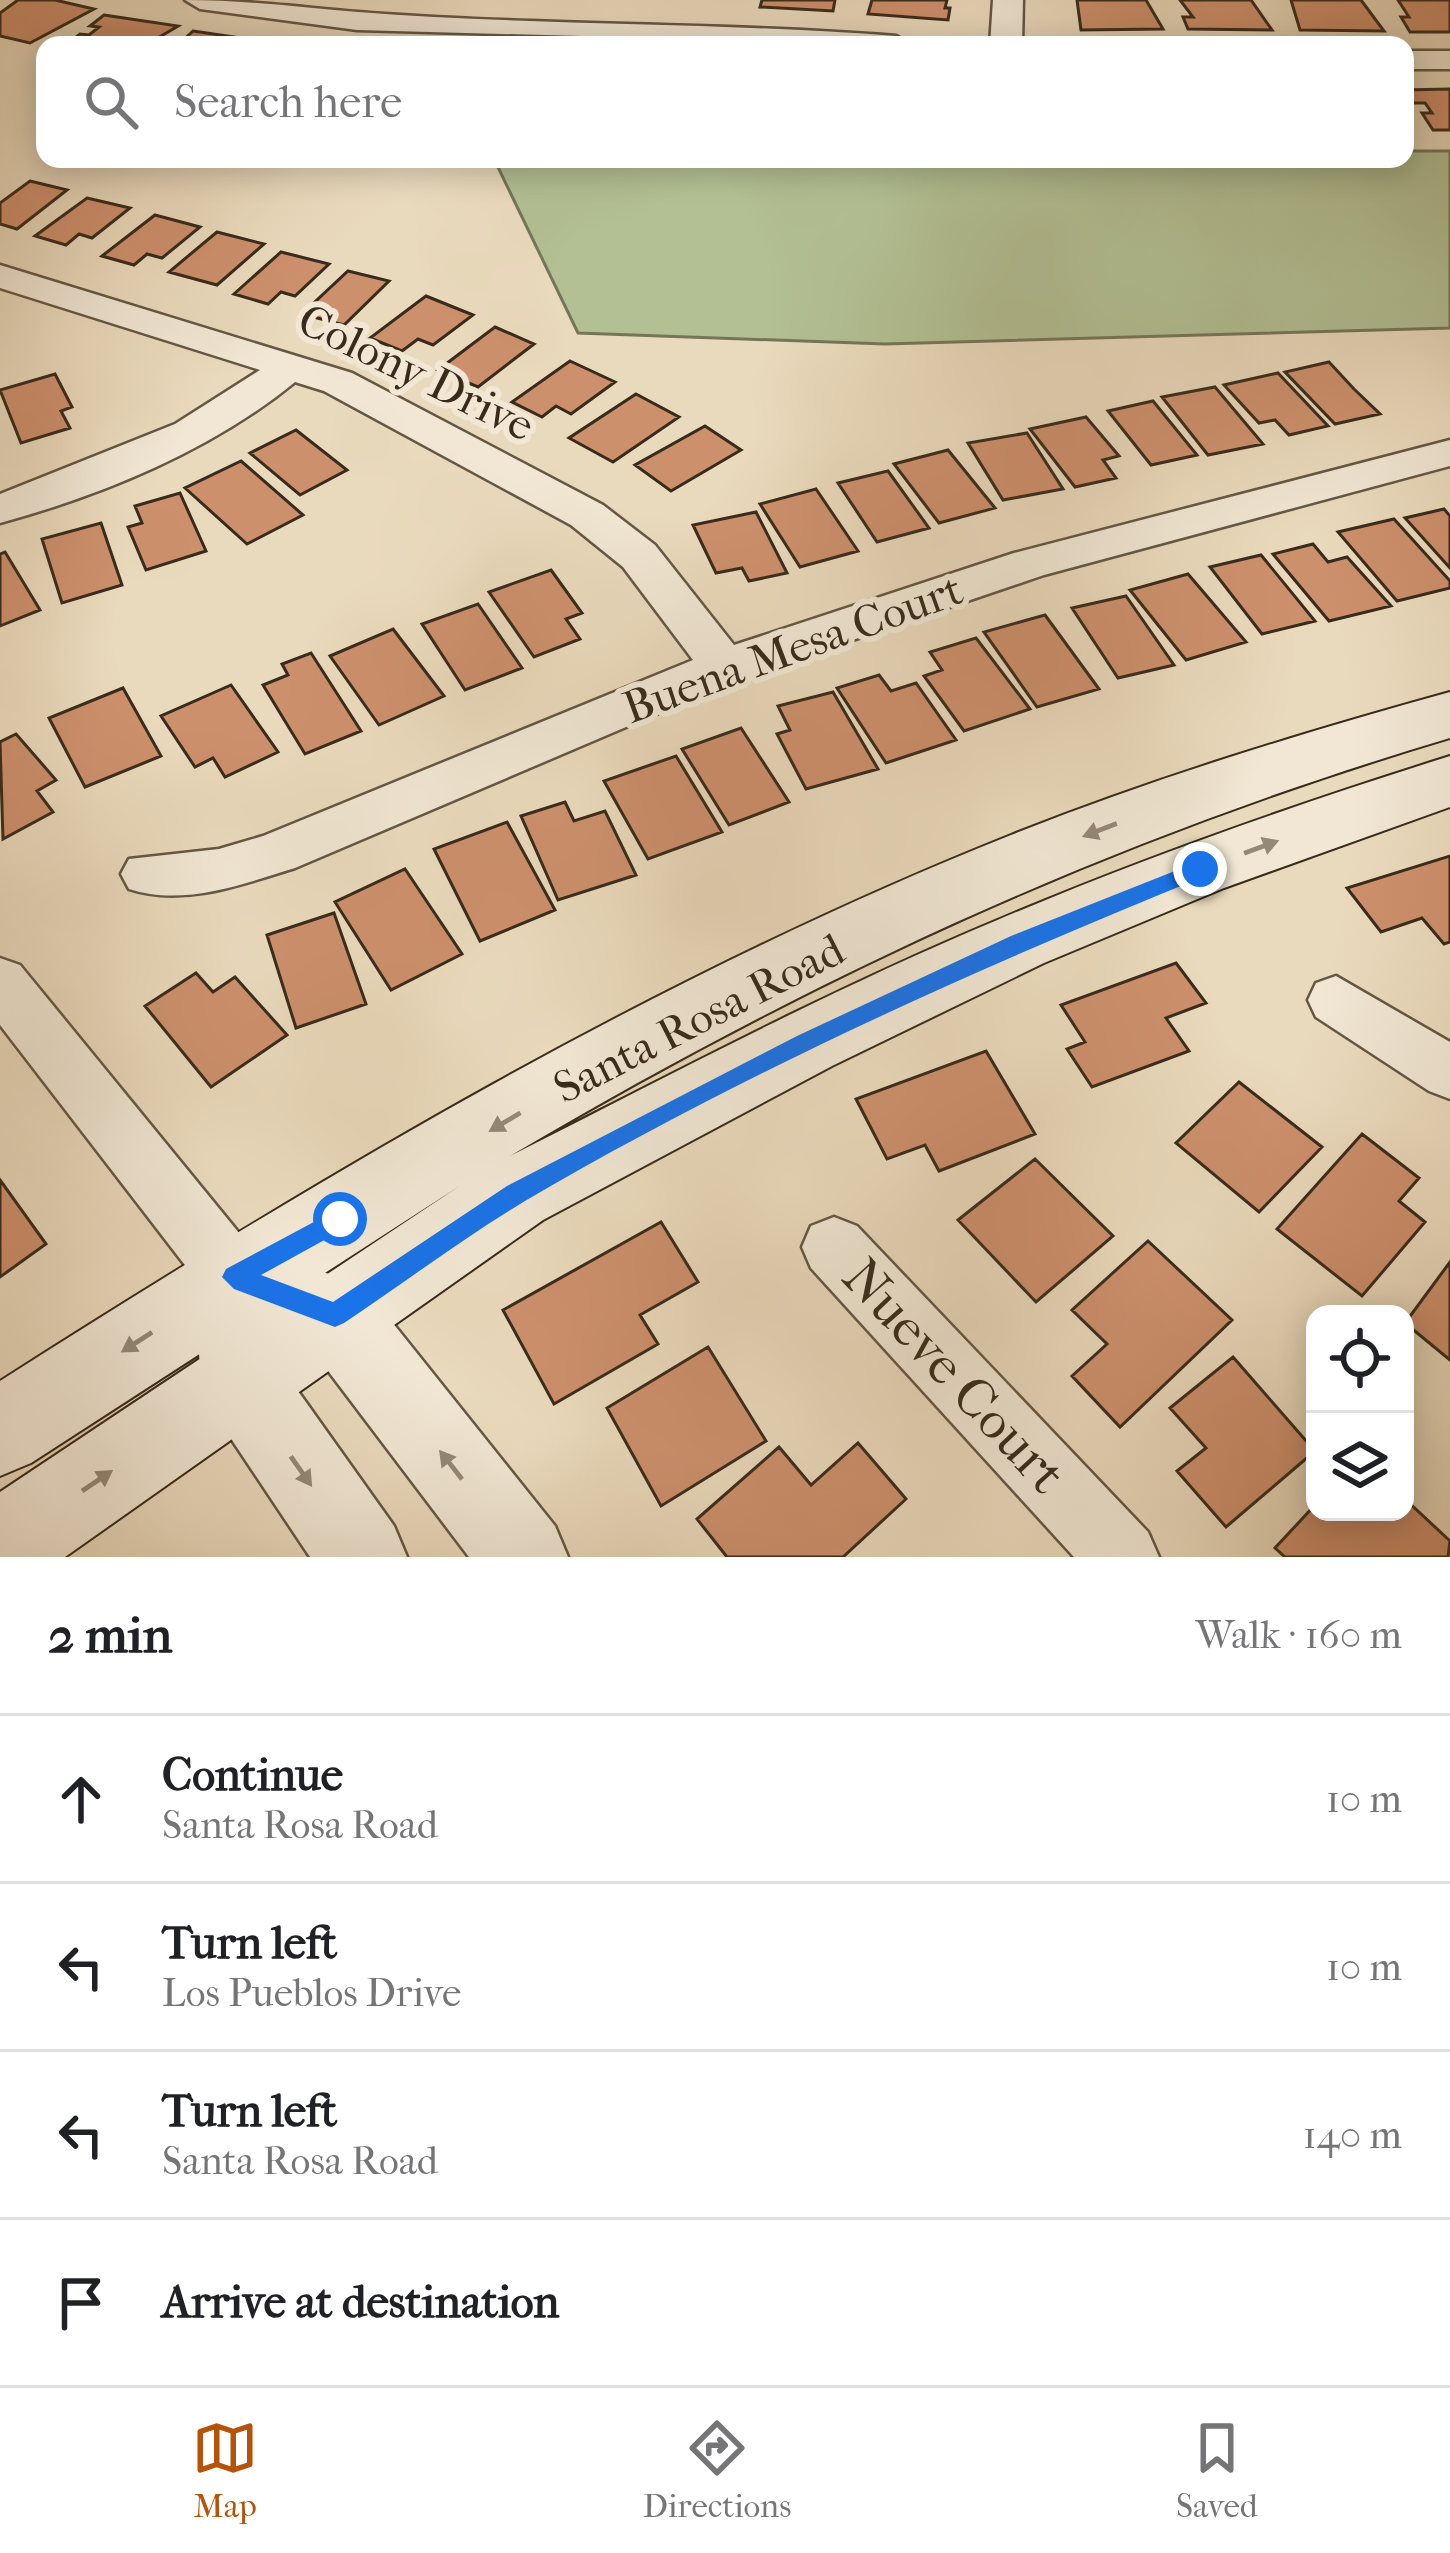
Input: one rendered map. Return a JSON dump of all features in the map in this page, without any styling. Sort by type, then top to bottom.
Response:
[{"type":"main road","name":"Santa Rosa Road","points":[[0,1432],[234,1277],[588,1073],[772,977],[970,884],[1188,796],[1450,715]]},
{"type":"main road","name":"Santa Rosa Road","points":[[0,1547],[515,1194],[805,1043],[1019,942],[1222,861],[1450,781]]},
{"type":"street","points":[[200,0],[356,21],[780,36]]},
{"type":"street","points":[[1006,36],[1008,0]]},
{"type":"street","points":[[1414,60],[1450,60]]},
{"type":"street","name":"Colony Drive","points":[[0,276],[338,382],[587,515],[639,556],[724,666]]},
{"type":"street","points":[[0,509],[171,442],[231,411],[291,365]]},
{"type":"street","name":"Buena Mesa Court","points":[[148,874],[219,870],[276,854],[724,666],[1030,564],[1450,453]]},
{"type":"street","points":[[1336,1000],[1450,1072]]},
{"type":"street","points":[[11,1017],[234,1277],[335,1315],[524,1557]]},
{"type":"street","name":"Nueve Court","points":[[834,1247],[1123,1557]]},
{"type":"street","points":[[234,1277],[243,1384],[363,1557]]},
{"type":"green space","points":[[1414,151],[1450,151],[1450,328],[885,344],[578,333],[498,168],[1414,168]]},
{"type":"building","points":[[18,0],[55,0],[94,9],[30,43],[0,36],[0,13]]},
{"type":"building","points":[[762,0],[835,0],[833,11],[760,7]]},
{"type":"building","points":[[872,0],[947,0],[948,20],[868,14]]},
{"type":"building","points":[[1077,0],[1146,0],[1163,29],[1081,30]]},
{"type":"building","points":[[1180,0],[1251,0],[1272,30],[1188,29],[1183,17],[1193,17]]},
{"type":"building","points":[[1291,0],[1361,0],[1384,31],[1300,30]]},
{"type":"building","points":[[1398,0],[1450,0],[1450,32],[1410,32],[1401,17],[1409,17]]},
{"type":"building","points":[[104,15],[178,26],[161,36],[77,36],[99,27],[90,26]]},
{"type":"building","points":[[193,31],[227,36],[188,36]]},
{"type":"building","points":[[1450,89],[1450,130],[1433,130],[1422,113],[1432,113],[1425,103],[1414,103],[1414,90]]},
{"type":"building","points":[[30,181],[67,190],[17,229],[0,224],[0,203]]},
{"type":"building","points":[[87,198],[130,208],[92,238],[79,234],[66,245],[35,236]]},
{"type":"building","points":[[155,215],[200,227],[162,258],[147,254],[134,265],[102,256]]},
{"type":"building","points":[[217,232],[264,244],[217,285],[169,272]]},
{"type":"building","points":[[281,252],[329,264],[295,296],[281,292],[268,304],[234,294]]},
{"type":"building","points":[[348,271],[389,281],[344,325],[302,314]]},
{"type":"building","points":[[426,296],[473,315],[433,345],[418,339],[402,351],[370,338]]},
{"type":"building","points":[[495,327],[534,344],[478,387],[438,370]]},
{"type":"building","points":[[570,361],[615,382],[571,414],[556,406],[542,417],[512,402]]},
{"type":"building","points":[[1329,362],[1380,414],[1335,424],[1285,372]]},
{"type":"building","points":[[1278,373],[1328,426],[1289,435],[1275,420],[1259,423],[1224,385]]},
{"type":"building","points":[[55,374],[72,407],[61,411],[70,428],[21,443],[0,390]]},
{"type":"building","points":[[1215,387],[1263,444],[1208,455],[1162,397]]},
{"type":"building","points":[[636,394],[679,417],[613,462],[569,438]]},
{"type":"building","points":[[1153,401],[1197,455],[1151,465],[1108,411]]},
{"type":"building","points":[[1086,417],[1119,456],[1103,460],[1116,478],[1075,487],[1030,429]]},
{"type":"building","points":[[705,426],[741,450],[671,491],[635,465]]},
{"type":"building","points":[[296,430],[347,470],[300,495],[250,453]]},
{"type":"building","points":[[1027,433],[1063,489],[1003,500],[968,443]]},
{"type":"building","points":[[948,450],[995,508],[939,523],[894,464]]},
{"type":"building","points":[[241,461],[303,515],[247,544],[185,488]]},
{"type":"building","points":[[888,471],[929,528],[877,542],[838,483]]},
{"type":"building","points":[[816,489],[858,551],[800,567],[760,504]]},
{"type":"building","points":[[180,493],[206,551],[146,570],[128,527],[142,523],[135,506]]},
{"type":"building","points":[[1444,509],[1450,516],[1450,568],[1405,518]]},
{"type":"building","points":[[756,512],[787,573],[749,581],[742,568],[716,573],[693,525]]},
{"type":"building","points":[[1394,519],[1450,581],[1450,588],[1397,601],[1338,532]]},
{"type":"building","points":[[101,523],[122,585],[62,603],[42,539]]},
{"type":"building","points":[[1313,544],[1328,562],[1347,557],[1391,606],[1329,621],[1273,554]]},
{"type":"building","points":[[5,552],[40,610],[0,626],[0,554]]},
{"type":"building","points":[[1261,555],[1315,621],[1262,634],[1210,567]]},
{"type":"building","points":[[551,570],[582,613],[566,619],[580,639],[534,657],[489,592]]},
{"type":"building","points":[[1188,574],[1246,642],[1186,660],[1130,590]]},
{"type":"building","points":[[1126,596],[1174,665],[1118,678],[1072,608]]},
{"type":"building","points":[[478,604],[522,668],[465,690],[422,624]]},
{"type":"building","points":[[1045,615],[1099,689],[1037,707],[984,632]]},
{"type":"building","points":[[393,629],[444,696],[379,725],[330,656]]},
{"type":"building","points":[[976,638],[1030,709],[964,731],[924,676],[942,670],[930,652]]},
{"type":"building","points":[[311,653],[361,731],[305,754],[263,685],[288,675],[282,664]]},
{"type":"building","points":[[879,675],[891,691],[916,683],[956,740],[886,763],[837,688]]},
{"type":"building","points":[[231,685],[278,752],[225,777],[213,758],[195,767],[161,716]]},
{"type":"building","points":[[123,688],[161,756],[85,787],[49,718]]},
{"type":"building","points":[[833,692],[878,769],[806,789],[777,734],[790,730],[778,706]]},
{"type":"building","points":[[741,728],[789,802],[729,825],[682,749]]},
{"type":"building","points":[[16,734],[56,780],[37,791],[53,812],[3,839],[0,742]]},
{"type":"building","points":[[676,756],[722,832],[648,859],[604,781]]},
{"type":"building","points":[[565,802],[574,821],[605,811],[636,875],[558,900],[521,816]]},
{"type":"building","points":[[507,822],[555,910],[480,941],[434,849]]},
{"type":"building","points":[[1450,856],[1450,942],[1444,944],[1422,918],[1381,932],[1347,888]]},
{"type":"building","points":[[405,869],[462,954],[391,990],[335,902]]},
{"type":"building","points":[[334,913],[366,1004],[296,1028],[267,935]]},
{"type":"building","points":[[1176,963],[1206,1003],[1166,1018],[1189,1051],[1092,1087],[1067,1049],[1085,1042],[1061,1005]]},
{"type":"building","points":[[196,973],[213,992],[235,977],[287,1035],[211,1087],[145,1006]]},
{"type":"building","points":[[986,1051],[1035,1134],[939,1171],[925,1145],[887,1159],[856,1099]]},
{"type":"building","points":[[1239,1082],[1322,1147],[1259,1212],[1176,1143]]},
{"type":"building","points":[[1362,1134],[1419,1178],[1399,1201],[1425,1222],[1362,1296],[1277,1229]]},
{"type":"building","points":[[1035,1159],[1113,1236],[1036,1302],[958,1220]]},
{"type":"building","points":[[0,1180],[46,1244],[0,1277]]},
{"type":"building","points":[[661,1222],[698,1282],[640,1315],[658,1344],[554,1404],[503,1310]]},
{"type":"building","points":[[1148,1241],[1232,1320],[1120,1427],[1072,1376],[1107,1344],[1072,1310]]},
{"type":"building","points":[[1450,1262],[1450,1360],[1414,1330],[1414,1311]]},
{"type":"building","points":[[708,1347],[766,1441],[661,1506],[607,1408]]},
{"type":"building","points":[[1233,1357],[1306,1441],[1306,1459],[1226,1527],[1177,1471],[1206,1448],[1170,1408]]},
{"type":"building","points":[[858,1443],[906,1499],[843,1557],[727,1557],[697,1519],[779,1447],[811,1485]]},
{"type":"building","points":[[1414,1507],[1450,1541],[1448,1557],[1285,1557],[1275,1548],[1306,1515],[1306,1521],[1414,1521]]},
{"type":"route","points":[[340,1219],[234,1277],[335,1315],[515,1194],[805,1043],[1019,942],[1200,869]]}]
